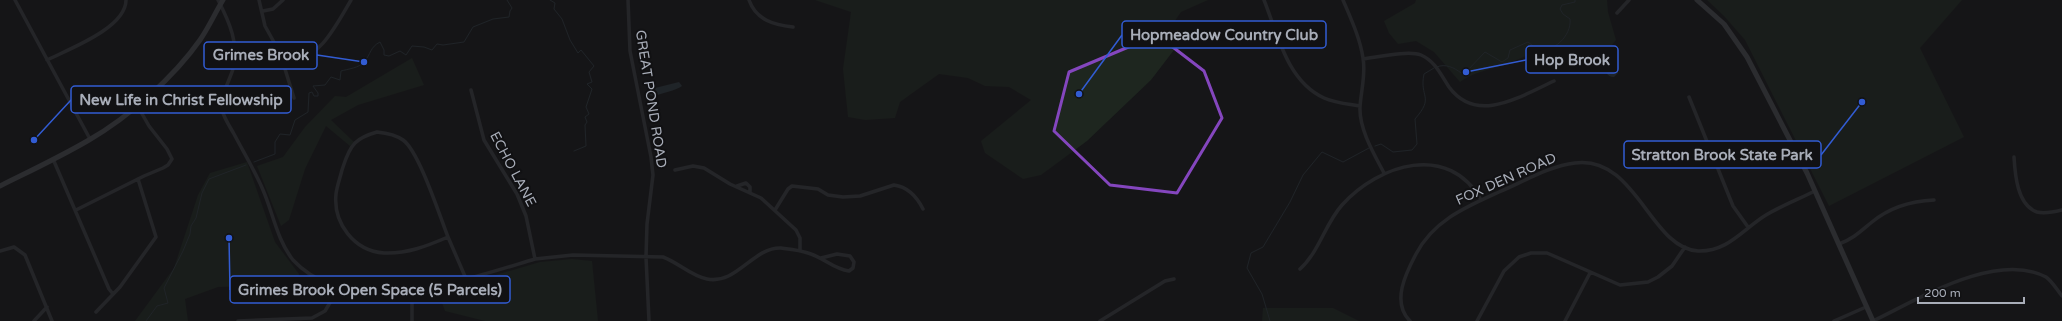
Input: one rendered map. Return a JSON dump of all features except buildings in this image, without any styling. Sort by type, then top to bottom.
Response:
[{"type":"main road","points":[[1697,0],[1724,24],[1747,57],[1815,191],[1873,321]]},
{"type":"main road","points":[[0,186],[90,139],[137,105],[188,55],[206,31],[221,1]]},
{"type":"street","points":[[15,0],[90,139]]},
{"type":"street","points":[[47,60],[92,37],[116,21],[123,13],[126,0]]},
{"type":"street","points":[[259,0],[263,11],[265,26],[280,53],[294,98]]},
{"type":"street","points":[[263,11],[273,9],[283,0]]},
{"type":"street","points":[[285,68],[309,58],[319,49],[351,0]]},
{"type":"street","name":"GREAT POND ROAD","points":[[628,0],[630,51],[651,157],[653,175],[647,224],[646,257],[649,321]]},
{"type":"street","points":[[749,0],[754,10],[765,20],[780,25],[793,27]]},
{"type":"street","points":[[1264,0],[1291,67],[1303,83],[1324,98],[1360,106]]},
{"type":"street","points":[[1343,0],[1356,31],[1363,59],[1364,86],[1360,106],[1365,131],[1384,173]]},
{"type":"street","points":[[1617,13],[1629,0]]},
{"type":"street","points":[[221,1],[233,34],[235,58],[224,97],[223,113],[257,176],[282,242],[291,258],[298,266],[320,283],[345,294]]},
{"type":"street","points":[[1363,59],[1420,54],[1430,59],[1456,94],[1471,105],[1481,107],[1490,107],[1507,102],[1554,81]]},
{"type":"street","name":"ECHO LANE","points":[[471,90],[484,140],[513,186],[526,216],[535,259]]},
{"type":"street","points":[[1689,97],[1733,206],[1748,227]]},
{"type":"street","points":[[76,210],[163,168],[168,165],[172,159],[167,149],[149,126],[137,105]]},
{"type":"street","points":[[448,237],[417,249],[392,253],[376,252],[362,246],[352,239],[339,220],[336,208],[336,193],[347,156],[355,143],[369,134],[383,133],[403,140],[410,146],[467,281]]},
{"type":"street","points":[[2014,157],[2019,187],[2022,199],[2025,203],[2037,212],[2049,213],[2062,210]]},
{"type":"street","points":[[53,159],[109,289],[113,294]]},
{"type":"street","name":"FOX DEN ROAD","points":[[1410,321],[1404,312],[1400,296],[1402,285],[1416,253],[1426,236],[1461,210],[1481,200],[1567,164],[1577,162],[1601,166],[1620,178],[1668,234],[1685,247]]},
{"type":"street","points":[[1300,269],[1306,263],[1328,222],[1341,206],[1356,192],[1384,173],[1400,167],[1424,165],[1440,166],[1466,179],[1481,200]]},
{"type":"street","points":[[675,170],[693,166],[704,168],[761,198],[797,232],[800,240],[800,251]]},
{"type":"street","points":[[96,312],[113,294],[156,236],[138,179]]},
{"type":"street","points":[[737,186],[746,183],[750,187],[750,192]]},
{"type":"street","points":[[775,210],[788,188],[793,186],[818,189],[828,195],[843,197],[860,196],[894,185],[900,186],[914,195],[924,209]]},
{"type":"street","points":[[1476,321],[1504,271],[1519,257],[1531,253],[1547,253],[1620,285],[1648,282],[1672,266],[1685,247],[1697,250],[1720,248],[1731,242],[1766,214],[1815,191]]},
{"type":"street","points":[[1839,244],[1852,240],[1874,221],[1889,212],[1905,205],[1934,200]]},
{"type":"street","points":[[0,251],[14,247],[25,255],[52,321]]},
{"type":"street","points":[[433,292],[535,259],[573,255],[663,257],[677,263],[696,275],[714,279],[733,274],[766,251],[781,248],[808,253],[821,258],[839,270],[850,271],[853,268],[854,262],[850,256],[837,254],[821,258]]},
{"type":"street","points":[[1873,321],[1965,277],[1987,272],[2028,270],[2048,278],[2062,296]]},
{"type":"street","points":[[1565,321],[1590,273]]},
{"type":"street","points":[[1100,321],[1165,281],[1174,279]]},
{"type":"street","points":[[238,321],[312,318],[325,311],[337,291]]},
{"type":"street","points":[[405,297],[419,295]]},
{"type":"street","points":[[412,296],[412,321]]},
{"type":"street","points":[[1834,321],[1866,307]]},
{"type":"street","points":[[34,321],[47,308]]},
{"type":"highlighted area","points":[[1157,35],[1204,71],[1222,118],[1177,193],[1110,185],[1054,131],[1069,72]]},
{"type":"shaded area","points":[[815,0],[1208,0],[1181,12],[1170,28],[1174,50],[1151,80],[1087,141],[1041,175],[1023,179],[985,153],[981,141],[1031,100],[1009,87],[985,86],[968,78],[939,74],[900,102],[895,118],[865,120],[848,117],[843,69],[851,12]]},
{"type":"shaded area","points":[[1416,0],[1607,0],[1608,12],[1616,40],[1608,50],[1567,72],[1555,50],[1548,50],[1529,55],[1476,74],[1460,82],[1434,52],[1416,41],[1398,44],[1389,33],[1384,21],[1415,3]]},
{"type":"shaded area","points":[[1707,0],[1962,0],[1920,48],[1964,137],[1829,206],[1745,40],[1724,16]]},
{"type":"shaded area","points":[[412,58],[424,85],[358,105],[331,120],[354,142],[350,146],[326,126],[305,169],[289,220],[281,226],[257,166],[283,157],[305,127],[335,96],[346,97]]},
{"type":"shaded area","points":[[1608,59],[1614,62],[1617,68],[1618,73],[1614,77],[1607,74],[1604,66],[1604,61]]},
{"type":"shaded area","points":[[679,82],[682,86],[668,92],[653,96],[647,94],[651,89]]},
{"type":"shaded area","points":[[247,162],[275,242],[299,274],[297,285],[218,287],[185,299],[188,321],[135,321],[174,268],[198,195],[210,173]]},
{"type":"shaded area","points":[[572,259],[592,261],[598,321],[485,321],[445,311],[438,292],[540,262]]},
{"type":"shaded area","points":[[1263,308],[1333,308],[1359,321],[1262,321]]},
{"type":"waterway","points":[[254,162],[275,154],[275,142],[280,134],[290,135],[295,120],[308,112],[309,93],[312,92],[314,96],[318,96],[318,93],[313,86],[325,85],[331,77],[340,80],[341,71],[362,64],[372,48],[380,42],[384,50],[384,55],[389,56],[400,51],[406,55],[412,46],[424,47],[432,50],[437,44],[443,45],[464,42],[473,27],[493,19],[509,17],[512,8],[507,0]]},
{"type":"waterway","points":[[550,0],[555,3],[554,9],[562,19],[570,40],[578,53],[581,50],[594,66],[589,72],[592,82],[587,84],[592,89],[586,107],[589,114],[585,117],[587,122],[585,125],[586,146],[574,151]]},
{"type":"waterway","points":[[1437,67],[1450,67],[1461,73],[1466,72],[1485,52],[1502,62],[1508,58],[1510,50],[1528,42],[1536,48],[1549,49],[1565,37],[1570,25],[1570,19],[1563,14],[1560,9],[1562,5],[1575,2],[1575,0]]},
{"type":"waterway","points":[[1375,146],[1381,144],[1393,152],[1412,150],[1417,144],[1415,119],[1424,106],[1424,74],[1434,68]]},
{"type":"waterway","points":[[1270,321],[1262,294],[1247,268],[1251,253],[1263,247],[1290,202],[1303,175],[1322,152],[1343,162],[1369,148]]},
{"type":"waterway","points":[[146,321],[157,306],[168,303],[164,288],[183,251],[190,234],[191,226],[196,218],[202,193],[209,179],[246,165]]},
{"type":"place","name":"Grimes Brook","points":[[364,62]]},
{"type":"place","name":"Hop Brook","points":[[1466,72]]},
{"type":"place","name":"Hopmeadow Country Club","points":[[1079,94]]},
{"type":"place","name":"Stratton Brook State Park","points":[[1862,102]]},
{"type":"place","name":"New Life in Christ Fellowship","points":[[34,140]]},
{"type":"place","name":"Grimes Brook Open Space (5 Parcels)","points":[[229,238]]}]
